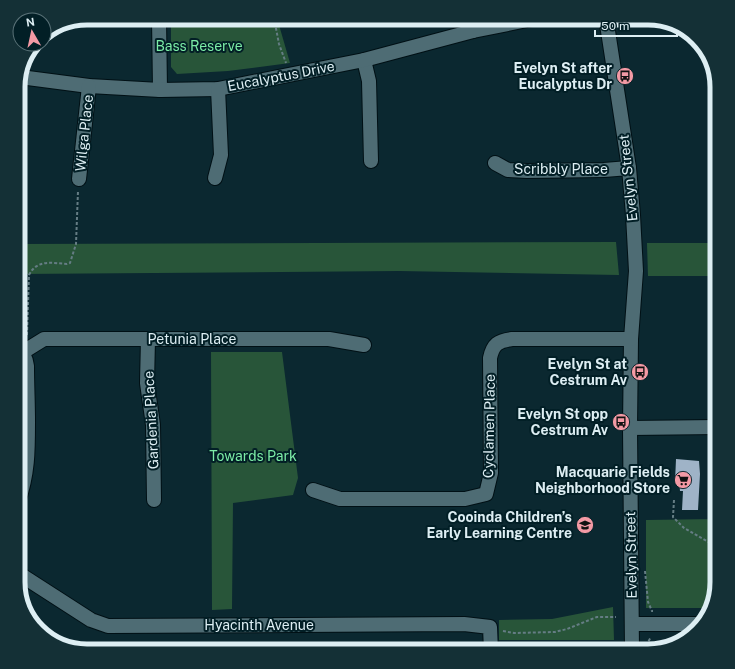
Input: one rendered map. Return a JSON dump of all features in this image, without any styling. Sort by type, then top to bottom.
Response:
[{"type":"street","points":[[159,25],[160,90]]},
{"type":"street","name":"Eucalyptus Drive","points":[[26,78],[89,86],[160,90],[218,89],[364,60],[471,25]]},
{"type":"street","name":"Evelyn Street","points":[[599,25],[624,169]]},
{"type":"street","name":"Evelyn Street","points":[[607,25],[624,169],[631,339],[630,428],[632,644]]},
{"type":"street","points":[[364,60],[368,81],[371,161]]},
{"type":"street","name":"Wilga Place","points":[[79,179],[89,86]]},
{"type":"street","points":[[215,178],[221,155],[218,89]]},
{"type":"street","name":"Scribbly Place","points":[[495,163],[508,170],[527,171],[624,169]]},
{"type":"street","name":"Cyclamen Place","points":[[313,490],[340,499],[466,499],[486,494],[490,473],[490,358],[491,350],[495,344],[502,340],[512,338],[631,339]]},
{"type":"street","name":"Petunia Place","points":[[25,349],[44,339],[329,339],[364,345]]},
{"type":"street","name":"Gardenia Place","points":[[148,339],[147,383],[153,425],[154,500]]},
{"type":"street","points":[[25,356],[27,366],[28,451],[25,476]]},
{"type":"street","points":[[630,428],[710,427]]},
{"type":"street","name":"Hyacinth Avenue","points":[[25,578],[91,620],[108,626],[464,624],[490,628]]},
{"type":"street","points":[[632,624],[694,624]]},
{"type":"street","points":[[490,628],[491,644]]},
{"type":"path","points":[[275,25],[279,44],[287,65]]},
{"type":"path","points":[[25,344],[29,275],[34,267],[44,263],[70,263],[76,244],[79,179]]},
{"type":"path","points":[[674,500],[673,517],[684,528],[710,543]]},
{"type":"path","points":[[490,628],[504,632],[555,632],[567,630],[597,617],[616,617]]},
{"type":"path","points":[[648,644],[651,637]]},
{"type":"green space","name":"Bass Reserve","points":[[171,25],[279,25],[290,63],[228,71],[177,74],[171,67]]},
{"type":"green space","points":[[616,242],[619,275],[399,271],[25,274],[25,244]]},
{"type":"green space","points":[[647,243],[710,243],[710,276],[648,276]]},
{"type":"green space","name":"Towards Park","points":[[211,352],[282,352],[298,478],[293,495],[233,503],[232,609],[212,610]]},
{"type":"green space","points":[[710,519],[710,582],[709,594],[704,608],[646,608],[646,520]]},
{"type":"green space","points":[[613,607],[614,640],[499,640],[499,620],[552,619]]},
{"type":"building","points":[[676,459],[699,461],[700,474],[698,510],[682,510],[683,491],[680,491],[679,481],[675,482]]},
{"type":"place","name":"Evelyn St after Eucalyptus Dr","points":[[625,76]]},
{"type":"place","name":"Evelyn St at Cestrum Av","points":[[640,372]]},
{"type":"place","name":"Evelyn St opp Cestrum Av","points":[[621,422]]},
{"type":"place","name":"Macquarie Fields Neighborhood Store","points":[[683,480]]},
{"type":"place","name":"Cooinda Children’s Early Learning Centre","points":[[585,525]]}]
